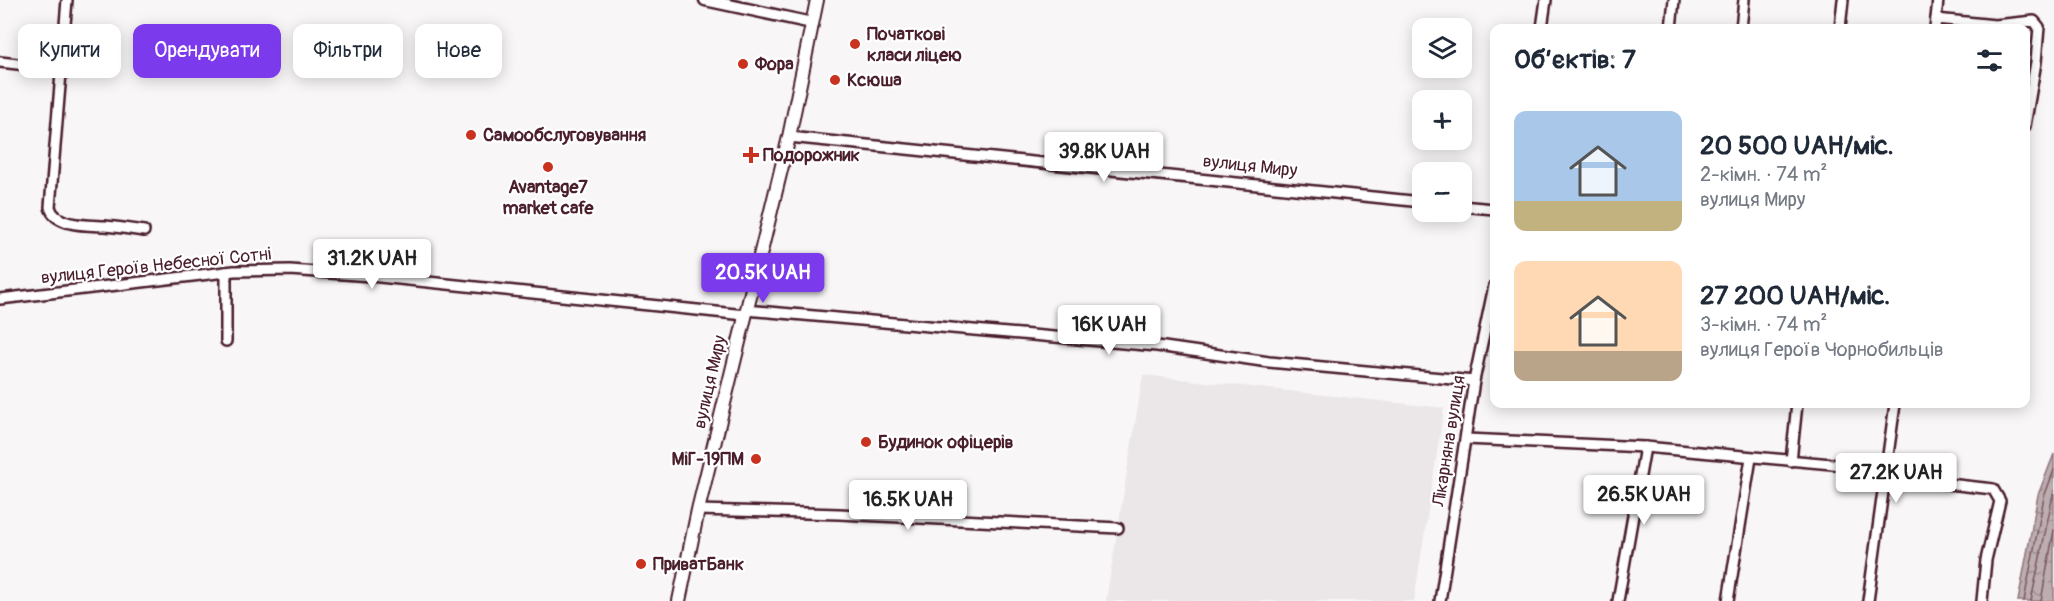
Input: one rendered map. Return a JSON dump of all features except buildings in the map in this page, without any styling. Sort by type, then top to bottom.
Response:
[{"type":"main road","name":"вулиця Миру","points":[[679,601],[698,510],[789,137],[817,0]]},
{"type":"street","points":[[65,24],[67,0]]},
{"type":"street","points":[[705,0],[812,23]]},
{"type":"street","points":[[1543,24],[1546,0]]},
{"type":"street","points":[[1671,24],[1674,0]]},
{"type":"street","points":[[1741,24],[1744,0]]},
{"type":"street","points":[[1840,24],[1843,0]]},
{"type":"street","points":[[1936,24],[1938,0]]},
{"type":"street","points":[[2005,24],[2034,21],[2039,27],[2030,97]]},
{"type":"street","points":[[0,62],[18,64]]},
{"type":"street","points":[[60,78],[51,212],[77,224],[144,231]]},
{"type":"street","name":"вулиця Миру","points":[[789,137],[1412,201]]},
{"type":"street","points":[[1472,207],[1490,209]]},
{"type":"street","name":"вулиця Героїв Небесної Сотні","points":[[0,299],[226,272],[290,270],[370,276],[589,300],[1156,346],[1269,362],[1474,381]]},
{"type":"street","points":[[226,272],[226,341]]},
{"type":"street","name":"Лікарняна вулиця","points":[[1440,601],[1474,381],[1490,322]]},
{"type":"street","points":[[1791,461],[1797,408]]},
{"type":"street","points":[[1868,601],[1895,408]]},
{"type":"street","points":[[1466,439],[1645,447],[1791,461],[1993,489],[2000,501],[1986,560],[1982,601]]},
{"type":"street","points":[[1618,601],[1645,447]]},
{"type":"street","points":[[1728,601],[1751,458]]},
{"type":"street","points":[[698,510],[839,514],[1118,528]]},
{"type":"shaded area","points":[[1143,375],[1444,408],[1414,601],[1106,601]]},
{"type":"water","points":[[2054,454],[2054,601],[2018,601],[2038,495]]},
{"type":"place","name":"Початкові класи ліцею","points":[[855,44]]},
{"type":"place","name":"Фора","points":[[743,64]]},
{"type":"place","name":"Ксюша","points":[[835,80]]},
{"type":"place","name":"Самообслуговування","points":[[471,135]]},
{"type":"place","name":"Подорожник","points":[[751,155]]},
{"type":"place","name":"Avantage7 market cafe","points":[[548,167]]},
{"type":"place","name":"Будинок офіцерів","points":[[866,442]]},
{"type":"place","name":"МіГ-19ПМ","points":[[756,459]]},
{"type":"place","name":"ПриватБанк","points":[[641,564]]}]
